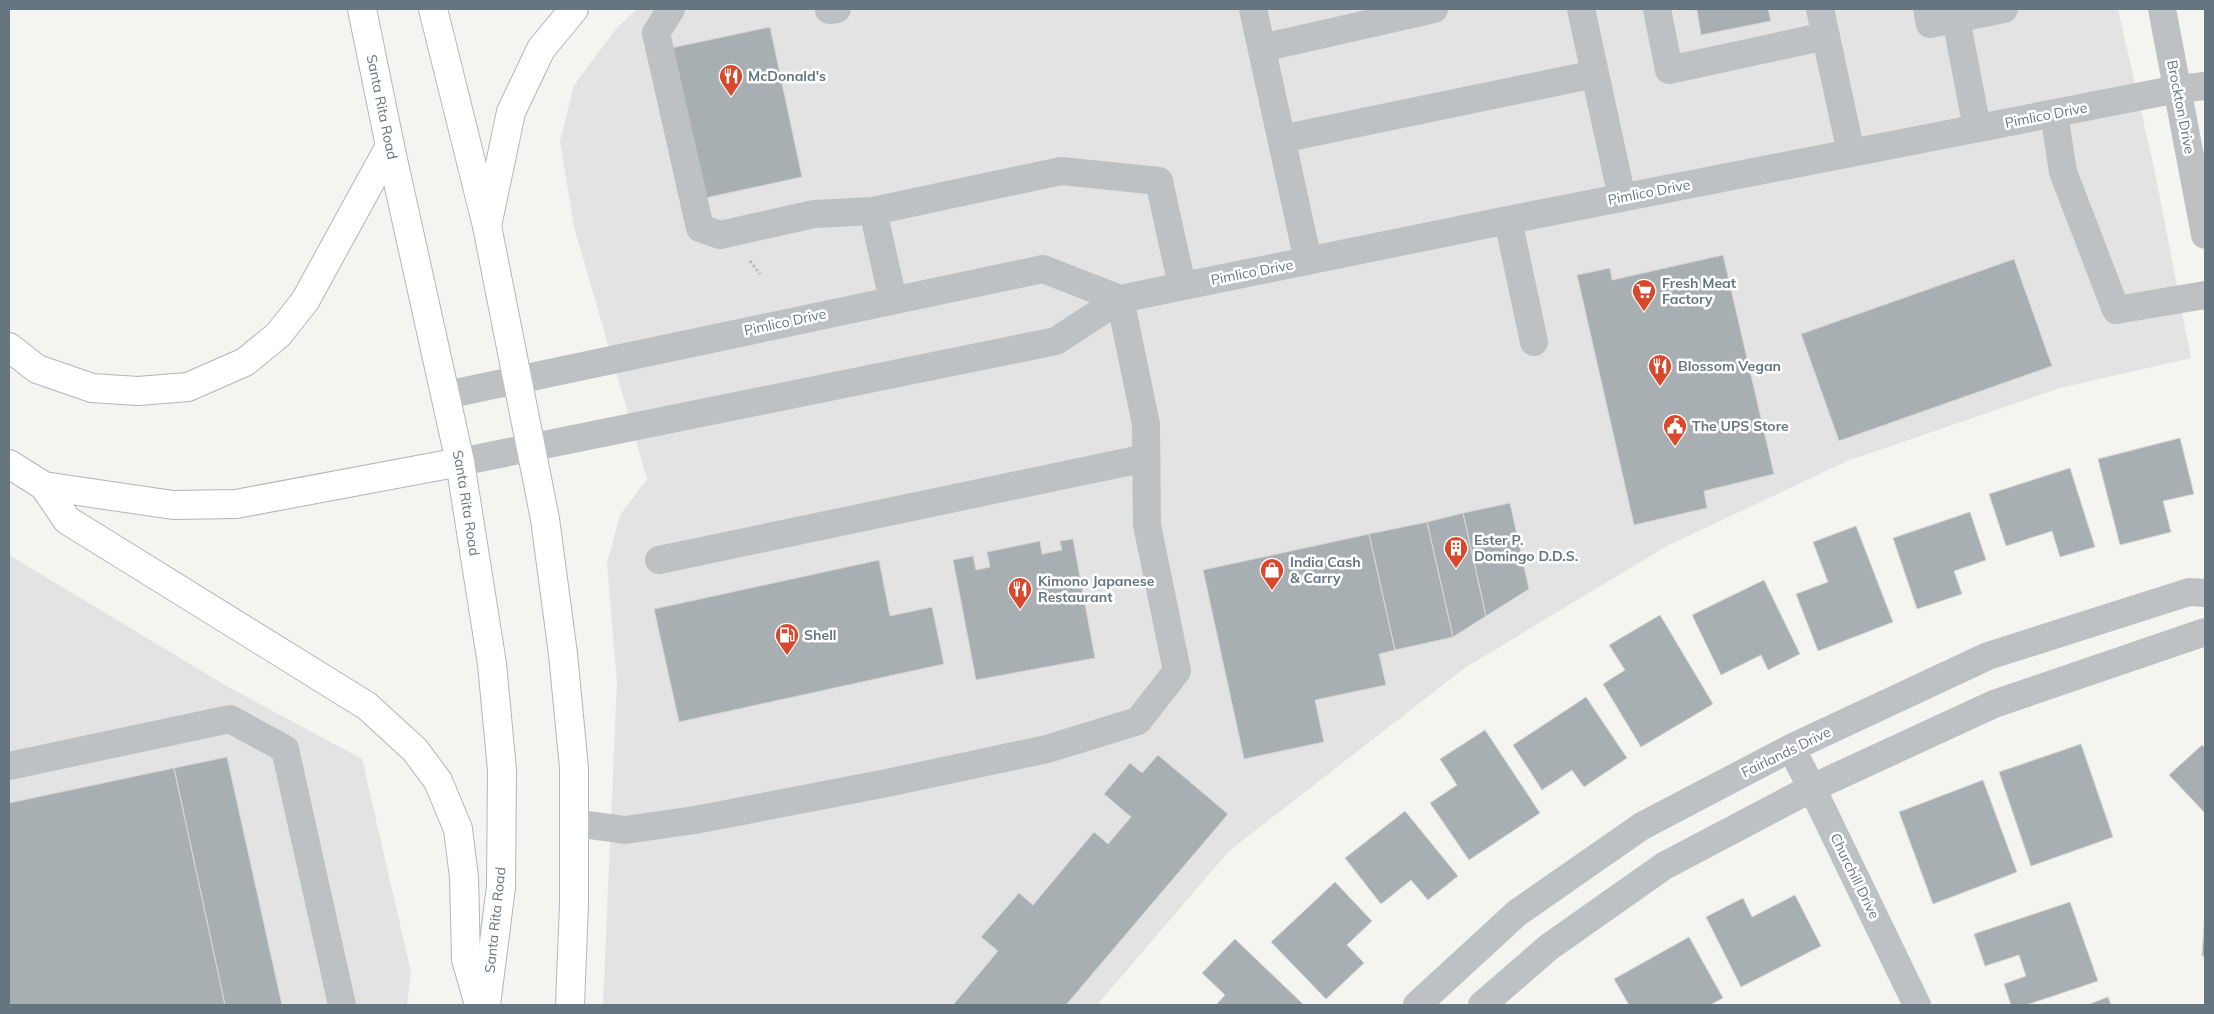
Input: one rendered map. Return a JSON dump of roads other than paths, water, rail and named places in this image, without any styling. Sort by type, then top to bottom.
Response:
[{"type":"main road","name":"Santa Rita Road","points":[[362,9],[390,146],[460,462],[492,664],[502,770],[501,887],[486,1005]]},
{"type":"main road","points":[[433,9],[487,226],[518,379],[544,520],[563,654],[574,768],[574,904],[570,1005]]},
{"type":"main road","points":[[487,226],[511,112],[541,49],[574,9]]},
{"type":"main road","points":[[9,347],[37,369],[92,388],[138,391],[188,387],[245,362],[278,335],[305,301],[390,146]]},
{"type":"main road","points":[[9,464],[44,486],[173,504],[236,504],[460,462]]},
{"type":"main road","points":[[44,486],[66,520],[367,706],[415,750],[438,781],[458,829],[464,877],[466,959],[480,1005]]},
{"type":"street","points":[[671,9],[656,33],[700,228],[720,235],[814,214],[873,211],[1061,171],[1159,181],[1182,286]]},
{"type":"street","points":[[1253,9],[1308,261]]},
{"type":"street","points":[[1262,48],[1434,9]]},
{"type":"street","points":[[1581,9],[1622,198]]},
{"type":"street","points":[[1657,9],[1669,70],[1826,36]]},
{"type":"street","points":[[1820,9],[1851,153]]},
{"type":"street","points":[[1927,9],[1930,24],[2004,9]]},
{"type":"street","name":"Brockton Drive","points":[[2162,9],[2205,235]]},
{"type":"street","points":[[1956,19],[1977,128]]},
{"type":"street","points":[[1281,139],[1595,74]]},
{"type":"street","name":"Pimlico Drive","points":[[460,462],[531,446],[1056,341],[1120,299],[1508,220],[2178,89],[2205,86]]},
{"type":"street","points":[[2054,113],[2064,172],[2116,310],[2205,294]]},
{"type":"street","points":[[873,211],[893,300]]},
{"type":"street","points":[[1508,220],[1534,342]]},
{"type":"street","name":"Pimlico Drive","points":[[446,395],[1043,269],[1120,299]]},
{"type":"street","points":[[574,824],[625,830],[695,820],[887,783],[1047,749],[1138,721],[1177,670],[1148,525],[1146,424],[1120,299]]},
{"type":"street","points":[[659,560],[1146,458]]},
{"type":"street","name":"Fairlands Drive","points":[[1417,1005],[1517,913],[1642,826],[1791,748],[1988,656],[2189,592],[2205,593]]},
{"type":"street","points":[[1482,1005],[1549,947],[1664,866],[1812,788],[1994,704],[2205,632]]},
{"type":"street","points":[[9,766],[230,718],[285,748],[342,1005]]},
{"type":"street","name":"Churchill Drive","points":[[1791,748],[1917,1005]]},
{"type":"place","name":"McDonald's","points":[[731,97]]},
{"type":"place","name":"Fresh Meat Factory","points":[[1644,312]]},
{"type":"place","name":"Blossom Vegan","points":[[1660,387]]},
{"type":"place","name":"The UPS Store","points":[[1675,447]]},
{"type":"place","name":"Ester P. Domingo D.D.S.","points":[[1456,569]]},
{"type":"place","name":"India Cash & Carry","points":[[1272,591]]},
{"type":"place","name":"Kimono Japanese Restaurant","points":[[1020,610]]},
{"type":"place","name":"Shell","points":[[787,656]]}]
